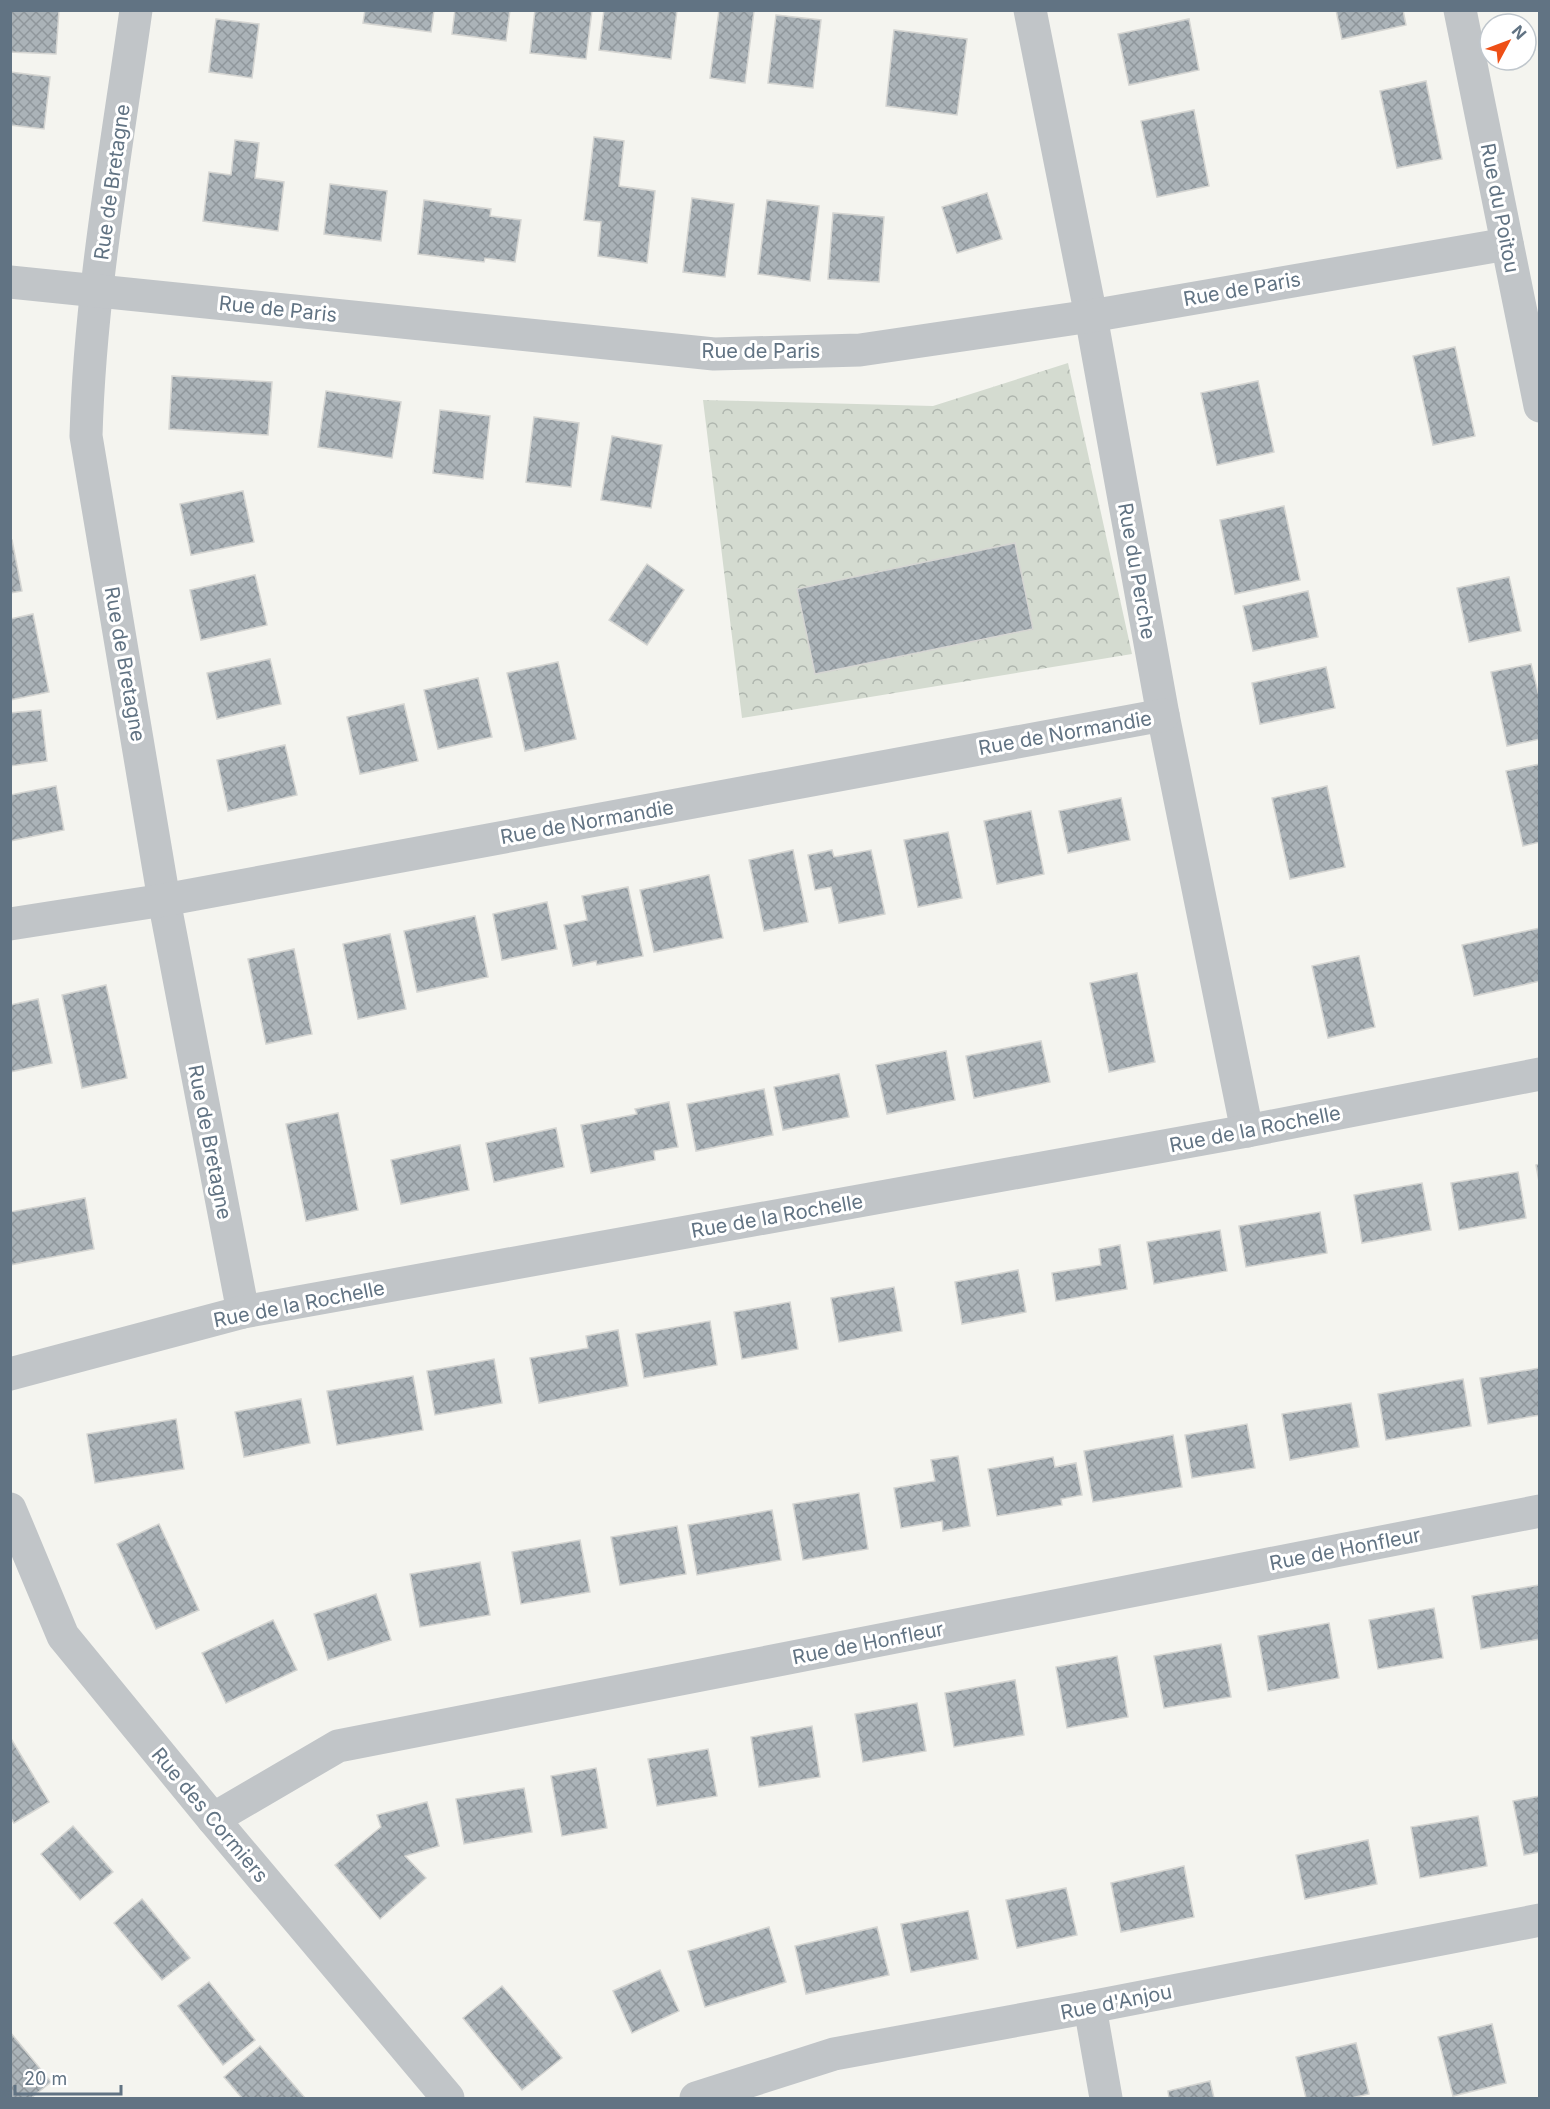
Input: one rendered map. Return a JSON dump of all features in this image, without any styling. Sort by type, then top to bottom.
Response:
[{"type":"street","name":"Rue de Bretagne","points":[[136,10],[96,290],[86,436],[164,900],[243,1312]]},
{"type":"street","name":"Rue du Perche","points":[[1030,10],[1091,316],[1163,715],[1247,1131]]},
{"type":"street","name":"Rue du Poitou","points":[[1460,10],[1539,406]]},
{"type":"street","name":"Rue de Paris","points":[[10,282],[714,354],[860,350],[1091,316],[1507,244]]},
{"type":"street","name":"Rue de Normandie","points":[[10,924],[164,900],[1163,715]]},
{"type":"street","name":"Rue de la Rochelle","points":[[14,1374],[243,1312],[1247,1131],[1539,1074]]},
{"type":"street","name":"Rue des Cormiers","points":[[10,1509],[63,1636],[213,1819],[448,2098]]},
{"type":"street","name":"Rue de Honfleur","points":[[213,1819],[338,1746],[1539,1511]]},
{"type":"street","name":"Rue d'Anjou","points":[[696,2098],[834,2054],[1539,1920]]},
{"type":"street","points":[[1090,2007],[1106,2098]]},
{"type":"green space","points":[[1068,363],[1132,654],[742,718],[703,400],[933,406]]},
{"type":"building","points":[[10,10],[59,10],[56,54],[10,52]]},
{"type":"building","points":[[365,10],[434,10],[431,32],[363,23]]},
{"type":"building","points":[[455,10],[510,10],[506,41],[452,34]]},
{"type":"building","points":[[535,10],[592,10],[586,59],[530,53]]},
{"type":"building","points":[[604,10],[677,10],[671,59],[599,50]]},
{"type":"building","points":[[719,10],[754,11],[745,83],[710,78]]},
{"type":"building","points":[[1336,10],[1403,10],[1406,25],[1342,39]]},
{"type":"building","points":[[776,15],[821,20],[813,88],[768,83]]},
{"type":"building","points":[[216,19],[259,24],[252,78],[209,72]]},
{"type":"building","points":[[1189,19],[1199,70],[1129,85],[1118,34]]},
{"type":"building","points":[[894,30],[967,39],[957,115],[886,106]]},
{"type":"building","points":[[10,72],[50,77],[44,129],[10,125]]},
{"type":"building","points":[[1426,81],[1442,159],[1397,168],[1380,91]]},
{"type":"building","points":[[1194,110],[1209,186],[1157,197],[1141,121]]},
{"type":"building","points":[[594,137],[624,141],[619,186],[655,191],[647,263],[598,256],[601,222],[584,220]]},
{"type":"building","points":[[235,140],[259,143],[255,178],[284,182],[278,231],[203,221],[209,172],[231,175]]},
{"type":"building","points":[[330,184],[387,191],[381,241],[324,234]]},
{"type":"building","points":[[987,193],[1002,239],[957,253],[942,207]]},
{"type":"building","points":[[692,198],[734,204],[725,277],[683,272]]},
{"type":"building","points":[[424,200],[491,209],[490,216],[521,220],[515,262],[485,258],[484,262],[418,254]]},
{"type":"building","points":[[767,200],[819,206],[810,281],[758,274]]},
{"type":"building","points":[[833,213],[884,217],[879,282],[828,279]]},
{"type":"building","points":[[1455,347],[1475,436],[1433,445],[1413,356]]},
{"type":"building","points":[[172,376],[272,382],[268,435],[169,429]]},
{"type":"building","points":[[1258,381],[1274,452],[1217,465],[1201,393]]},
{"type":"building","points":[[326,391],[401,402],[392,458],[318,447]]},
{"type":"building","points":[[440,410],[490,416],[483,479],[433,473]]},
{"type":"building","points":[[534,417],[579,423],[571,487],[526,482]]},
{"type":"building","points":[[612,436],[662,445],[651,508],[601,500]]},
{"type":"building","points":[[243,491],[254,542],[191,555],[180,504]]},
{"type":"building","points":[[1284,506],[1300,580],[1235,594],[1220,520]]},
{"type":"building","points":[[10,540],[12,540],[22,591],[10,593]]},
{"type":"building","points":[[1015,543],[1033,629],[815,674],[797,589]]},
{"type":"building","points":[[647,564],[684,590],[647,645],[609,620]]},
{"type":"building","points":[[255,575],[267,625],[201,640],[190,590]]},
{"type":"building","points":[[1509,577],[1521,631],[1469,642],[1457,588]]},
{"type":"building","points":[[1308,591],[1318,637],[1253,651],[1243,606]]},
{"type":"building","points":[[33,614],[49,692],[10,700],[10,619]]},
{"type":"building","points":[[270,659],[281,704],[217,719],[207,673]]},
{"type":"building","points":[[558,662],[576,739],[525,751],[507,673]]},
{"type":"building","points":[[1531,664],[1540,700],[1540,739],[1507,746],[1491,672]]},
{"type":"building","points":[[1326,667],[1335,708],[1260,724],[1252,683]]},
{"type":"building","points":[[478,678],[492,737],[438,749],[424,690]]},
{"type":"building","points":[[404,704],[418,761],[360,774],[347,717]]},
{"type":"building","points":[[41,710],[47,761],[10,766],[10,713]]},
{"type":"building","points":[[285,745],[297,795],[228,811],[217,760]]},
{"type":"building","points":[[1540,764],[1540,842],[1523,846],[1506,771]]},
{"type":"building","points":[[56,786],[64,830],[10,841],[10,795]]},
{"type":"building","points":[[1327,786],[1345,867],[1290,879],[1272,798]]},
{"type":"building","points":[[1121,798],[1130,840],[1068,853],[1059,811]]},
{"type":"building","points":[[1031,811],[1044,874],[997,884],[984,821]]},
{"type":"building","points":[[948,832],[962,898],[918,907],[904,840]]},
{"type":"building","points":[[793,850],[808,922],[764,931],[749,860]]},
{"type":"building","points":[[832,850],[834,857],[871,850],[885,914],[839,923],[831,887],[815,890],[808,855]]},
{"type":"building","points":[[709,875],[723,938],[654,952],[640,890]]},
{"type":"building","points":[[628,887],[643,956],[597,965],[596,961],[573,966],[564,925],[587,920],[582,896]]},
{"type":"building","points":[[547,902],[557,949],[502,960],[493,914]]},
{"type":"building","points":[[475,916],[488,977],[417,992],[404,931]]},
{"type":"building","points":[[1540,928],[1540,981],[1474,996],[1462,945]]},
{"type":"building","points":[[390,934],[406,1009],[358,1019],[343,944]]},
{"type":"building","points":[[294,949],[312,1034],[266,1044],[248,959]]},
{"type":"building","points":[[1359,956],[1375,1027],[1328,1038],[1312,966]]},
{"type":"building","points":[[1137,973],[1155,1062],[1109,1072],[1090,983]]},
{"type":"building","points":[[106,985],[127,1078],[82,1088],[62,995]]},
{"type":"building","points":[[38,999],[52,1063],[10,1072],[10,1005]]},
{"type":"building","points":[[1041,1041],[1050,1082],[974,1098],[966,1056]]},
{"type":"building","points":[[946,1051],[955,1100],[887,1114],[876,1065]]},
{"type":"building","points":[[839,1074],[849,1117],[783,1130],[774,1087]]},
{"type":"building","points":[[764,1089],[773,1135],[696,1151],[687,1104]]},
{"type":"building","points":[[669,1102],[678,1147],[654,1151],[655,1160],[591,1173],[581,1125],[637,1114],[635,1109]]},
{"type":"building","points":[[338,1113],[358,1210],[306,1221],[286,1124]]},
{"type":"building","points":[[556,1128],[564,1167],[494,1182],[486,1143]]},
{"type":"building","points":[[460,1145],[469,1190],[401,1204],[391,1160]]},
{"type":"building","points":[[1540,1164],[1540,1187],[1536,1165]]},
{"type":"building","points":[[1518,1172],[1526,1218],[1459,1230],[1451,1183]]},
{"type":"building","points":[[1422,1183],[1431,1230],[1362,1243],[1354,1195]]},
{"type":"building","points":[[85,1198],[94,1249],[10,1265],[10,1212]]},
{"type":"building","points":[[1320,1212],[1327,1253],[1246,1267],[1239,1226]]},
{"type":"building","points":[[1220,1230],[1227,1271],[1154,1284],[1147,1242]]},
{"type":"building","points":[[1120,1245],[1127,1289],[1056,1301],[1052,1273],[1101,1265],[1099,1249]]},
{"type":"building","points":[[1018,1270],[1026,1312],[962,1324],[955,1282]]},
{"type":"building","points":[[894,1287],[902,1331],[839,1342],[831,1298]]},
{"type":"building","points":[[790,1302],[798,1349],[742,1359],[734,1312]]},
{"type":"building","points":[[710,1321],[717,1365],[644,1378],[636,1334]]},
{"type":"building","points":[[618,1330],[628,1386],[539,1403],[530,1358],[588,1348],[586,1336]]},
{"type":"building","points":[[494,1359],[502,1403],[435,1415],[427,1371]]},
{"type":"building","points":[[1540,1368],[1540,1415],[1488,1424],[1480,1378]]},
{"type":"building","points":[[413,1376],[423,1430],[337,1445],[327,1391]]},
{"type":"building","points":[[1463,1379],[1471,1426],[1386,1440],[1378,1394]]},
{"type":"building","points":[[301,1399],[310,1443],[244,1457],[235,1412]]},
{"type":"building","points":[[1351,1403],[1359,1447],[1290,1460],[1282,1414]]},
{"type":"building","points":[[176,1419],[184,1469],[95,1483],[87,1434]]},
{"type":"building","points":[[1247,1424],[1255,1468],[1192,1478],[1185,1435]]},
{"type":"building","points":[[1173,1435],[1182,1487],[1093,1502],[1084,1451]]},
{"type":"building","points":[[958,1456],[970,1526],[943,1531],[942,1521],[901,1528],[894,1488],[935,1481],[931,1460]]},
{"type":"building","points":[[1053,1457],[1055,1467],[1076,1463],[1082,1495],[1061,1499],[1062,1505],[997,1516],[988,1469]]},
{"type":"building","points":[[859,1493],[868,1549],[803,1560],[793,1504]]},
{"type":"building","points":[[772,1510],[781,1560],[697,1575],[688,1525]]},
{"type":"building","points":[[159,1524],[199,1610],[156,1629],[117,1544]]},
{"type":"building","points":[[677,1526],[686,1574],[620,1585],[611,1537]]},
{"type":"building","points":[[580,1540],[590,1592],[521,1604],[512,1552]]},
{"type":"building","points":[[480,1562],[490,1615],[420,1627],[410,1574]]},
{"type":"building","points":[[1540,1585],[1540,1639],[1481,1649],[1472,1596]]},
{"type":"building","points":[[376,1594],[391,1640],[328,1660],[314,1614]]},
{"type":"building","points":[[1434,1608],[1443,1658],[1378,1669],[1369,1620]]},
{"type":"building","points":[[273,1620],[297,1670],[226,1703],[202,1653]]},
{"type":"building","points":[[1329,1623],[1339,1678],[1268,1691],[1258,1636]]},
{"type":"building","points":[[1221,1644],[1231,1697],[1164,1708],[1154,1656]]},
{"type":"building","points":[[1117,1656],[1128,1717],[1067,1728],[1056,1667]]},
{"type":"building","points":[[1015,1680],[1024,1735],[954,1747],[945,1693]]},
{"type":"building","points":[[917,1703],[926,1751],[863,1762],[855,1714]]},
{"type":"building","points":[[812,1726],[820,1777],[759,1787],[751,1737]]},
{"type":"building","points":[[10,1737],[49,1802],[14,1823],[10,1817]]},
{"type":"building","points":[[708,1749],[717,1796],[657,1806],[648,1759]]},
{"type":"building","points":[[596,1768],[607,1828],[562,1836],[551,1776]]},
{"type":"building","points":[[524,1788],[532,1832],[464,1844],[456,1799]]},
{"type":"building","points":[[1540,1796],[1540,1852],[1524,1855],[1513,1801]]},
{"type":"building","points":[[427,1802],[439,1846],[405,1856],[426,1878],[380,1919],[335,1865],[381,1827],[377,1815]]},
{"type":"building","points":[[1478,1816],[1487,1866],[1420,1878],[1411,1827]]},
{"type":"building","points":[[73,1826],[113,1872],[80,1900],[41,1854]]},
{"type":"building","points":[[1368,1840],[1377,1884],[1305,1899],[1296,1855]]},
{"type":"building","points":[[1184,1866],[1194,1917],[1121,1932],[1111,1883]]},
{"type":"building","points":[[1066,1888],[1077,1935],[1017,1948],[1006,1900]]},
{"type":"building","points":[[142,1899],[190,1958],[162,1980],[114,1923]]},
{"type":"building","points":[[968,1911],[978,1959],[911,1972],[901,1924]]},
{"type":"building","points":[[769,1927],[786,1982],[705,2007],[688,1951]]},
{"type":"building","points":[[877,1927],[889,1975],[806,1994],[795,1946]]},
{"type":"building","points":[[660,1970],[679,2011],[632,2033],[613,1991]]},
{"type":"building","points":[[209,1982],[255,2040],[223,2065],[178,2006]]},
{"type":"building","points":[[502,1986],[562,2058],[522,2090],[463,2018]]},
{"type":"building","points":[[1492,2024],[1506,2083],[1453,2096],[1438,2037]]},
{"type":"building","points":[[10,2032],[51,2082],[31,2098],[10,2098]]},
{"type":"building","points":[[1356,2043],[1369,2094],[1351,2098],[1306,2098],[1296,2057]]},
{"type":"building","points":[[260,2046],[305,2098],[242,2098],[224,2077]]},
{"type":"building","points":[[1210,2081],[1214,2098],[1169,2098],[1168,2091]]}]
